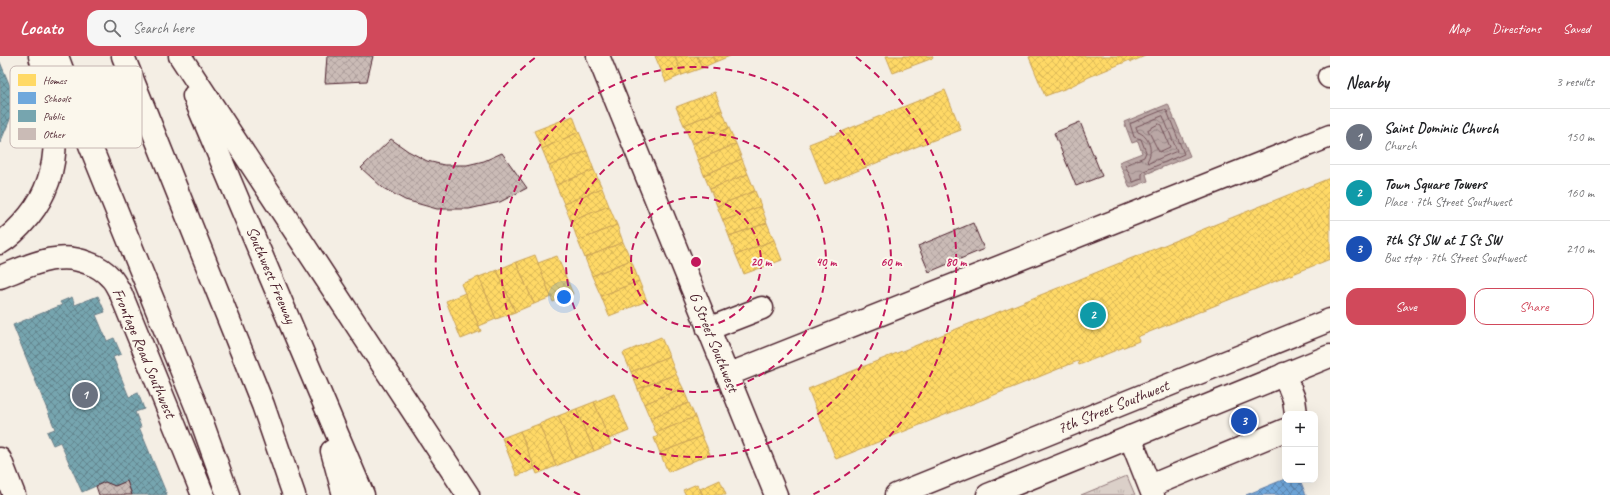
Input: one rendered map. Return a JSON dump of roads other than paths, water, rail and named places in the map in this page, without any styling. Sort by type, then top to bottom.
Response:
[{"type":"main road","points":[[40,56],[42,66]]},
{"type":"main road","points":[[57,56],[61,66]]},
{"type":"main road","points":[[123,56],[127,66]]},
{"type":"main road","points":[[179,56],[468,495]]},
{"type":"main road","name":"Southwest Freeway","points":[[179,56],[363,495]]},
{"type":"main road","name":"G Street Southwest","points":[[598,56],[776,495]]},
{"type":"main road","points":[[142,103],[263,405],[294,495]]},
{"type":"main road","points":[[727,375],[1330,136]]},
{"type":"main road","points":[[1,242],[18,230],[41,200],[52,172],[54,148]]},
{"type":"main road","points":[[91,148],[198,411],[228,495]]},
{"type":"main road","name":"Frontage Road Southwest","points":[[0,277],[50,259],[70,257],[98,266],[112,278],[121,294],[203,495]]},
{"type":"main road","points":[[708,329],[762,308]]},
{"type":"main road","name":"7th Street Southwest","points":[[896,495],[1330,320]]},
{"type":"main road","points":[[988,495],[1330,356]]},
{"type":"main road","points":[[312,372],[344,495]]},
{"type":"main road","points":[[1284,374],[1294,399],[1296,411]]},
{"type":"main road","points":[[1130,437],[1151,491],[1282,431]]},
{"type":"main road","points":[[0,459],[14,495]]},
{"type":"water","points":[[1168,104],[1190,156],[1146,174],[1148,181],[1130,188],[1119,162],[1142,153],[1138,141],[1132,143],[1124,122]]},
{"type":"place","name":"Town Square Towers","points":[[1093,315]]},
{"type":"place","name":"Saint Dominic Church","points":[[85,395]]},
{"type":"place","name":"7th St SW at I St SW","points":[[1244,421]]}]
